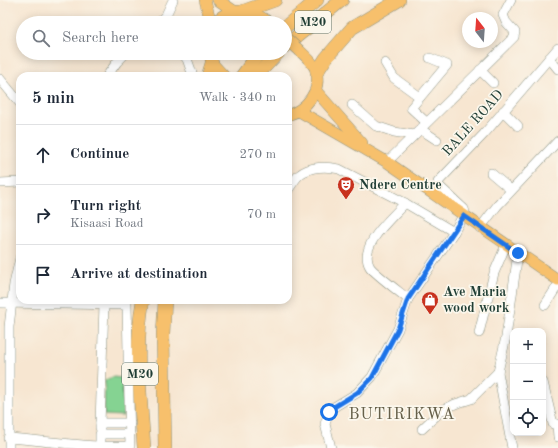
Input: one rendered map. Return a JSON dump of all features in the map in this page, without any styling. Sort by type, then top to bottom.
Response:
[{"type":"highway","points":[[239,11],[275,0]]},
{"type":"highway","name":"M20","points":[[292,21],[318,0]]},
{"type":"highway","name":"M20","points":[[292,40],[342,0]]},
{"type":"highway","points":[[317,72],[326,58],[352,28],[398,0]]},
{"type":"highway","points":[[209,72],[211,60]]},
{"type":"highway","points":[[245,72],[254,60]]},
{"type":"highway","points":[[260,72],[271,60]]},
{"type":"highway","name":"M20","points":[[142,304],[139,340],[144,448]]},
{"type":"highway","name":"M20","points":[[165,304],[163,334],[165,448]]},
{"type":"highway","points":[[163,334],[168,304]]},
{"type":"main road","points":[[205,0],[210,16]]},
{"type":"main road","points":[[218,0],[239,11]]},
{"type":"main road","points":[[221,16],[226,12],[239,11],[259,14],[261,16]]},
{"type":"main road","points":[[292,44],[312,62],[317,72],[316,91],[299,111],[292,113]]},
{"type":"main road","points":[[212,60],[221,72]]},
{"type":"main road","points":[[316,91],[369,151]]},
{"type":"main road","points":[[299,111],[387,162],[480,228],[558,280]]},
{"type":"street","points":[[165,16],[173,0]]},
{"type":"street","points":[[387,162],[515,34],[506,22],[503,15],[510,0]]},
{"type":"street","name":"BALE ROAD","points":[[464,216],[466,212],[464,208],[438,185],[438,182],[558,48]]},
{"type":"street","points":[[430,58],[447,64],[411,108],[420,129],[437,140]]},
{"type":"street","points":[[549,58],[558,69]]},
{"type":"street","points":[[112,72],[121,60]]},
{"type":"street","points":[[187,60],[192,72]]},
{"type":"street","points":[[385,63],[394,78],[420,97]]},
{"type":"street","points":[[480,70],[493,83]]},
{"type":"street","points":[[0,79],[16,98]]},
{"type":"street","points":[[352,105],[376,126],[394,132],[420,129]]},
{"type":"street","points":[[503,111],[518,126]]},
{"type":"street","points":[[480,228],[511,190],[558,141]]},
{"type":"street","points":[[292,185],[299,175],[306,171],[328,166],[346,172],[405,203],[454,232]]},
{"type":"street","points":[[491,173],[511,190]]},
{"type":"street","points":[[0,183],[16,182]]},
{"type":"street","points":[[405,203],[374,237],[368,247],[368,256],[370,268],[408,299]]},
{"type":"street","points":[[331,448],[325,427],[327,416],[334,407],[361,390],[372,378],[398,329],[408,299],[464,216]]},
{"type":"street","points":[[479,333],[494,273],[506,245]]},
{"type":"street","points":[[510,427],[498,372],[506,337],[518,253]]},
{"type":"street","points":[[16,278],[11,303],[4,410],[6,444],[84,444],[100,448],[130,446],[127,305],[58,304]]},
{"type":"street","points":[[545,305],[558,285]]},
{"type":"street","points":[[0,303],[16,303]]},
{"type":"street","points":[[100,448],[104,305]]},
{"type":"street","points":[[422,429],[441,411],[455,404],[471,399],[498,372]]},
{"type":"street","points":[[546,392],[556,424],[558,437]]},
{"type":"street","points":[[100,423],[130,423]]},
{"type":"street","points":[[546,425],[556,424]]},
{"type":"street","points":[[100,434],[130,434]]},
{"type":"street","points":[[511,436],[512,448]]},
{"type":"green space","points":[[113,377],[122,378],[123,416],[104,415],[105,380]]},
{"type":"place","name":"Ndere Centre","points":[[346,200]]},
{"type":"place","name":"Ave Maria wood work","points":[[430,315]]},
{"type":"district","name":"BUTIRIKWA","points":[[402,415]]},
{"type":"route","points":[[329,412],[334,407],[357,393],[372,378],[398,329],[408,299],[464,216],[518,253]]}]
